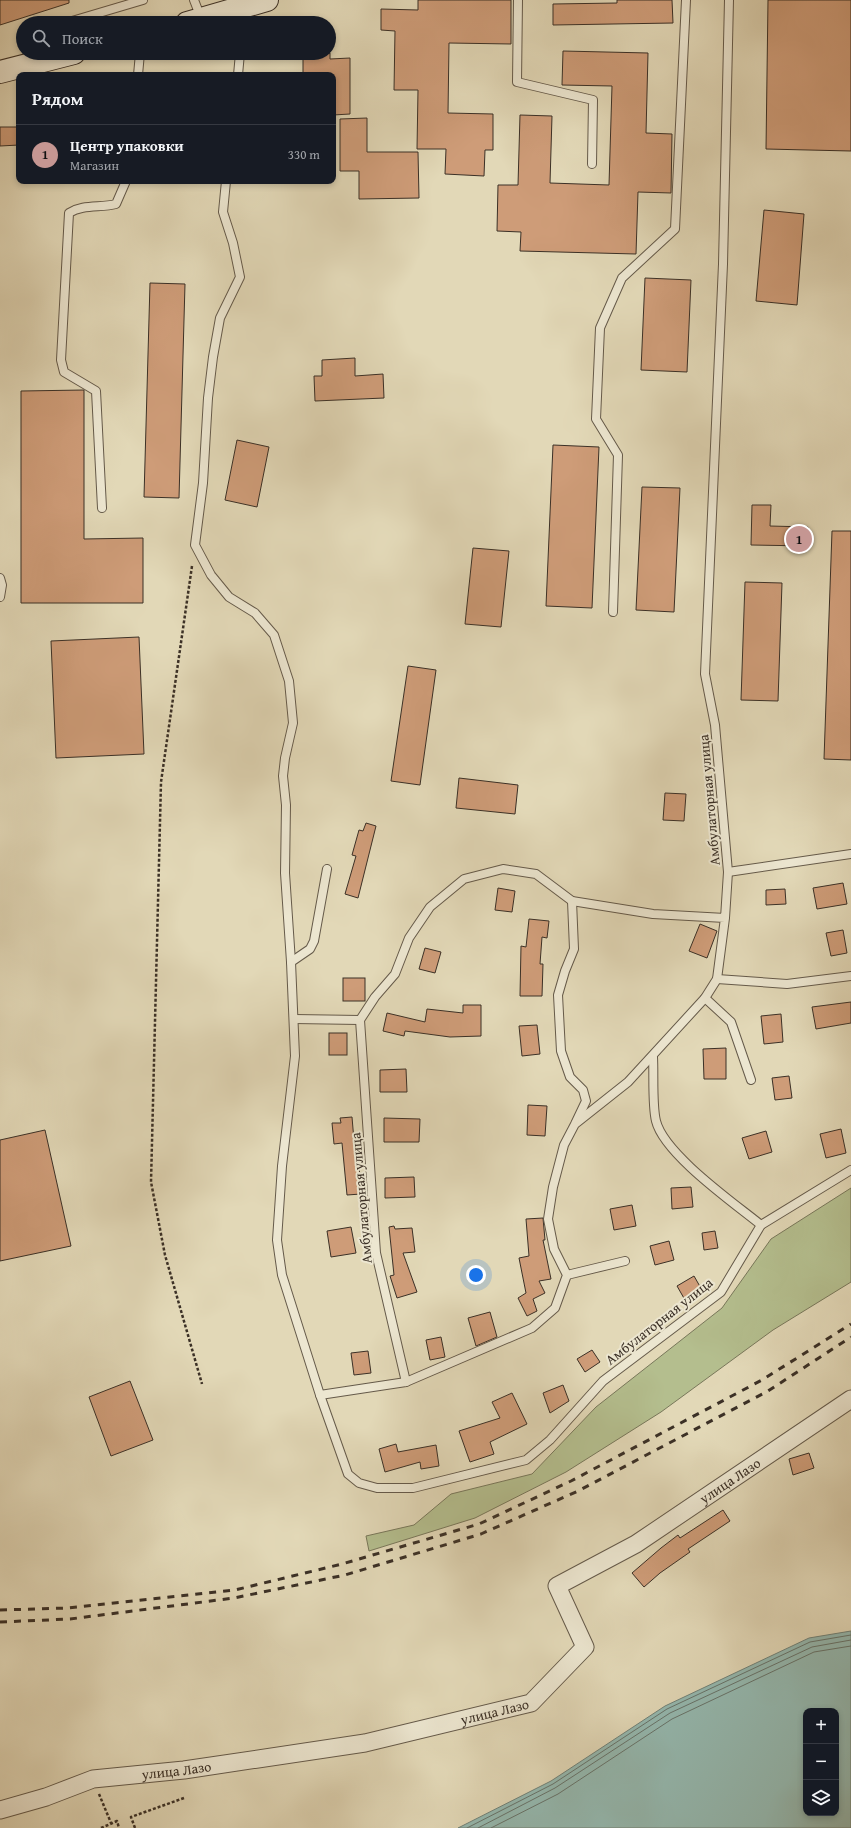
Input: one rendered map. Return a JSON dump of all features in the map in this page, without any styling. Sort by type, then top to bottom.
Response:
[{"type":"street","points":[[194,14],[245,14],[267,0]]},
{"type":"street","points":[[0,72],[47,60]]},
{"type":"street","name":"улица Лазо","points":[[0,1810],[46,1797],[93,1779],[184,1770],[365,1743],[531,1703],[585,1647],[557,1586],[636,1544],[851,1399]]},
{"type":"lane","points":[[91,16],[143,0]]},
{"type":"lane","points":[[518,0],[517,82],[593,100],[592,164]]},
{"type":"lane","points":[[614,612],[618,455],[596,419],[600,328],[622,278],[675,229],[686,0]]},
{"type":"lane","name":"Амбулаторная улица","points":[[567,1275],[554,1248],[548,1219],[553,1187],[564,1145],[575,1124],[628,1082],[653,1057],[705,998],[717,979],[725,918],[728,872],[716,725],[705,674],[723,264],[729,0]]},
{"type":"lane","points":[[138,72],[139,60]]},
{"type":"lane","points":[[238,72],[239,60]]},
{"type":"lane","points":[[102,508],[96,391],[64,372],[61,360],[69,213],[78,208],[104,207],[116,204],[125,184]]},
{"type":"lane","points":[[195,545],[203,482],[208,398],[213,357],[220,318],[240,277],[233,243],[223,212],[226,184]]},
{"type":"lane","name":"Амбулаторная улица","points":[[195,545],[211,575],[229,597],[255,613],[274,635],[289,681],[293,723],[285,758],[283,776],[286,805],[285,873],[295,1056],[282,1166],[278,1240],[282,1275],[320,1395],[348,1474],[359,1483],[377,1488],[413,1488],[526,1460],[550,1440],[603,1381],[721,1292],[761,1225],[851,1170]]},
{"type":"lane","points":[[0,578],[2,585],[0,597]]},
{"type":"lane","name":"Амбулаторная улица","points":[[728,872],[851,854]]},
{"type":"lane","points":[[291,962],[310,949],[314,941],[327,869]]},
{"type":"lane","points":[[294,1019],[360,1020],[374,997],[395,974],[409,938],[430,907],[464,879],[503,869],[536,874],[572,901],[653,914],[725,918]]},
{"type":"lane","points":[[572,901],[574,949],[565,971],[558,995],[558,1002],[562,1051],[570,1077],[584,1090],[586,1101],[575,1124]]},
{"type":"lane","points":[[717,979],[786,984],[851,976]]},
{"type":"lane","points":[[705,998],[731,1022],[751,1080]]},
{"type":"lane","name":"Амбулаторная улица","points":[[360,1020],[376,1253],[406,1382]]},
{"type":"lane","points":[[653,1057],[656,1121],[665,1137],[688,1166],[761,1225]]},
{"type":"lane","points":[[320,1395],[406,1382],[532,1328],[554,1308],[567,1275],[625,1261]]},
{"type":"path","points":[[195,545],[161,782],[151,1182],[165,1255],[202,1384]]},
{"type":"path","points":[[100,1797],[111,1823]]},
{"type":"path","points":[[135,1828],[131,1817],[184,1798]]},
{"type":"path","points":[[101,1828],[117,1821],[119,1828]]},
{"type":"green space","points":[[851,1188],[851,1282],[773,1330],[661,1412],[566,1472],[475,1518],[369,1551],[366,1536],[414,1525],[451,1494],[532,1474],[596,1407],[722,1308],[771,1239]]},
{"type":"water","points":[[851,1631],[851,1828],[458,1828],[551,1781],[665,1706],[809,1638]]},
{"type":"building","points":[[0,0],[69,0],[69,3],[28,16],[16,16],[16,20],[0,25]]},
{"type":"building","points":[[418,0],[511,0],[511,44],[449,43],[448,113],[493,114],[493,150],[485,150],[484,176],[445,174],[446,149],[417,149],[418,90],[394,90],[395,31],[381,30],[381,9],[418,10]]},
{"type":"building","points":[[617,0],[672,0],[673,23],[553,25],[553,4],[617,3]]},
{"type":"building","points":[[768,0],[851,0],[851,151],[766,149]]},
{"type":"building","points":[[563,51],[648,53],[646,133],[672,134],[671,193],[638,192],[636,254],[520,251],[521,232],[497,231],[498,185],[518,185],[520,115],[552,116],[550,183],[609,185],[612,86],[562,85]]},
{"type":"building","points":[[350,58],[350,114],[336,115],[336,72],[303,72],[303,60],[336,60],[336,59]]},
{"type":"building","points":[[367,118],[367,152],[418,152],[419,198],[359,199],[359,171],[340,171],[340,119]]},
{"type":"building","points":[[0,127],[16,127],[16,145],[0,146]]},
{"type":"building","points":[[764,210],[804,214],[797,305],[756,301]]},
{"type":"building","points":[[645,278],[691,280],[687,372],[641,370]]},
{"type":"building","points":[[150,283],[185,284],[179,498],[144,497]]},
{"type":"building","points":[[355,358],[355,376],[383,374],[384,398],[315,401],[314,376],[322,376],[322,360]]},
{"type":"building","points":[[84,390],[84,539],[143,538],[143,603],[21,603],[21,391]]},
{"type":"building","points":[[237,440],[269,447],[257,507],[225,500]]},
{"type":"building","points":[[553,445],[599,447],[592,608],[546,606]]},
{"type":"building","points":[[642,487],[680,488],[674,612],[636,610]]},
{"type":"building","points":[[752,505],[771,505],[770,526],[808,527],[808,546],[751,545]]},
{"type":"building","points":[[832,531],[851,531],[851,760],[824,759]]},
{"type":"building","points":[[473,548],[509,551],[501,627],[465,624]]},
{"type":"building","points":[[745,582],[782,583],[778,701],[741,700]]},
{"type":"building","points":[[139,637],[144,754],[56,758],[51,641]]},
{"type":"building","points":[[408,666],[436,670],[420,785],[391,781]]},
{"type":"building","points":[[459,778],[518,785],[515,814],[456,808]]},
{"type":"building","points":[[665,793],[686,794],[684,821],[663,820]]},
{"type":"building","points":[[366,823],[376,826],[358,898],[345,894],[356,856],[352,855],[359,830],[363,831]]},
{"type":"building","points":[[843,883],[847,904],[817,909],[813,888]]},
{"type":"building","points":[[498,888],[515,891],[512,912],[495,910]]},
{"type":"building","points":[[785,889],[786,904],[766,905],[766,890]]},
{"type":"building","points":[[529,919],[549,921],[547,938],[542,937],[540,964],[543,964],[542,996],[520,996],[521,946],[526,947]]},
{"type":"building","points":[[700,924],[717,931],[707,958],[689,951]]},
{"type":"building","points":[[843,930],[847,953],[831,956],[826,933]]},
{"type":"building","points":[[425,948],[441,952],[435,973],[419,969]]},
{"type":"building","points":[[343,978],[365,978],[365,1001],[343,1001]]},
{"type":"building","points":[[851,1002],[851,1023],[816,1029],[812,1007]]},
{"type":"building","points":[[463,1005],[481,1005],[481,1036],[450,1037],[405,1031],[404,1036],[383,1031],[387,1013],[425,1022],[427,1009],[463,1013]]},
{"type":"building","points":[[781,1014],[783,1042],[764,1044],[761,1016]]},
{"type":"building","points":[[537,1025],[540,1054],[522,1056],[519,1026]]},
{"type":"building","points":[[329,1033],[347,1033],[347,1055],[329,1055]]},
{"type":"building","points":[[726,1048],[726,1079],[704,1079],[703,1049]]},
{"type":"building","points":[[406,1069],[407,1092],[380,1092],[380,1070]]},
{"type":"building","points":[[789,1076],[792,1098],[775,1100],[772,1078]]},
{"type":"building","points":[[528,1105],[547,1106],[545,1136],[527,1135]]},
{"type":"building","points":[[352,1117],[356,1164],[359,1164],[361,1194],[347,1195],[342,1143],[334,1144],[332,1123],[341,1123],[340,1118]]},
{"type":"building","points":[[384,1118],[420,1119],[419,1142],[384,1142]]},
{"type":"building","points":[[841,1129],[846,1153],[826,1158],[820,1134]]},
{"type":"building","points":[[45,1130],[71,1246],[0,1261],[0,1140]]},
{"type":"building","points":[[766,1131],[772,1152],[749,1159],[742,1138]]},
{"type":"building","points":[[414,1177],[415,1197],[385,1198],[385,1178]]},
{"type":"building","points":[[691,1187],[693,1207],[672,1209],[671,1188]]},
{"type":"building","points":[[632,1205],[636,1226],[614,1230],[610,1209]]},
{"type":"building","points":[[543,1218],[545,1240],[543,1240],[551,1279],[539,1281],[545,1293],[533,1299],[537,1311],[527,1316],[518,1298],[526,1293],[519,1258],[529,1256],[526,1219]]},
{"type":"building","points":[[394,1226],[395,1229],[412,1228],[415,1252],[403,1253],[417,1292],[397,1298],[390,1276],[394,1275],[389,1227]]},
{"type":"building","points":[[351,1227],[356,1253],[331,1257],[327,1231]]},
{"type":"building","points":[[715,1231],[718,1248],[704,1250],[702,1233]]},
{"type":"building","points":[[669,1241],[674,1260],[655,1265],[650,1246]]},
{"type":"building","points":[[694,1276],[702,1290],[685,1300],[677,1286]]},
{"type":"building","points":[[490,1312],[497,1337],[476,1346],[468,1318]]},
{"type":"building","points":[[441,1337],[445,1357],[430,1360],[426,1340]]},
{"type":"building","points":[[592,1350],[600,1362],[585,1372],[577,1359]]},
{"type":"building","points":[[368,1351],[371,1373],[354,1375],[351,1353]]},
{"type":"building","points":[[130,1381],[153,1440],[111,1456],[89,1397]]},
{"type":"building","points":[[563,1385],[569,1401],[550,1413],[543,1393]]},
{"type":"building","points":[[512,1393],[527,1424],[490,1442],[494,1454],[470,1462],[459,1431],[500,1418],[492,1402]]},
{"type":"building","points":[[396,1444],[398,1452],[436,1445],[439,1466],[421,1469],[420,1462],[385,1472],[379,1449]]},
{"type":"building","points":[[809,1453],[814,1468],[793,1475],[789,1459]]},
{"type":"building","points":[[723,1510],[730,1521],[688,1549],[690,1552],[660,1573],[644,1587],[632,1573],[678,1535],[680,1538]]},
{"type":"railway","points":[[0,1610],[68,1608],[235,1590],[342,1564],[479,1524],[571,1481],[762,1380],[851,1324]]},
{"type":"railway","points":[[0,1622],[70,1619],[234,1598],[345,1575],[481,1534],[578,1491],[768,1391],[851,1337]]},
{"type":"place","name":"Центр упаковки","points":[[799,539]]}]
